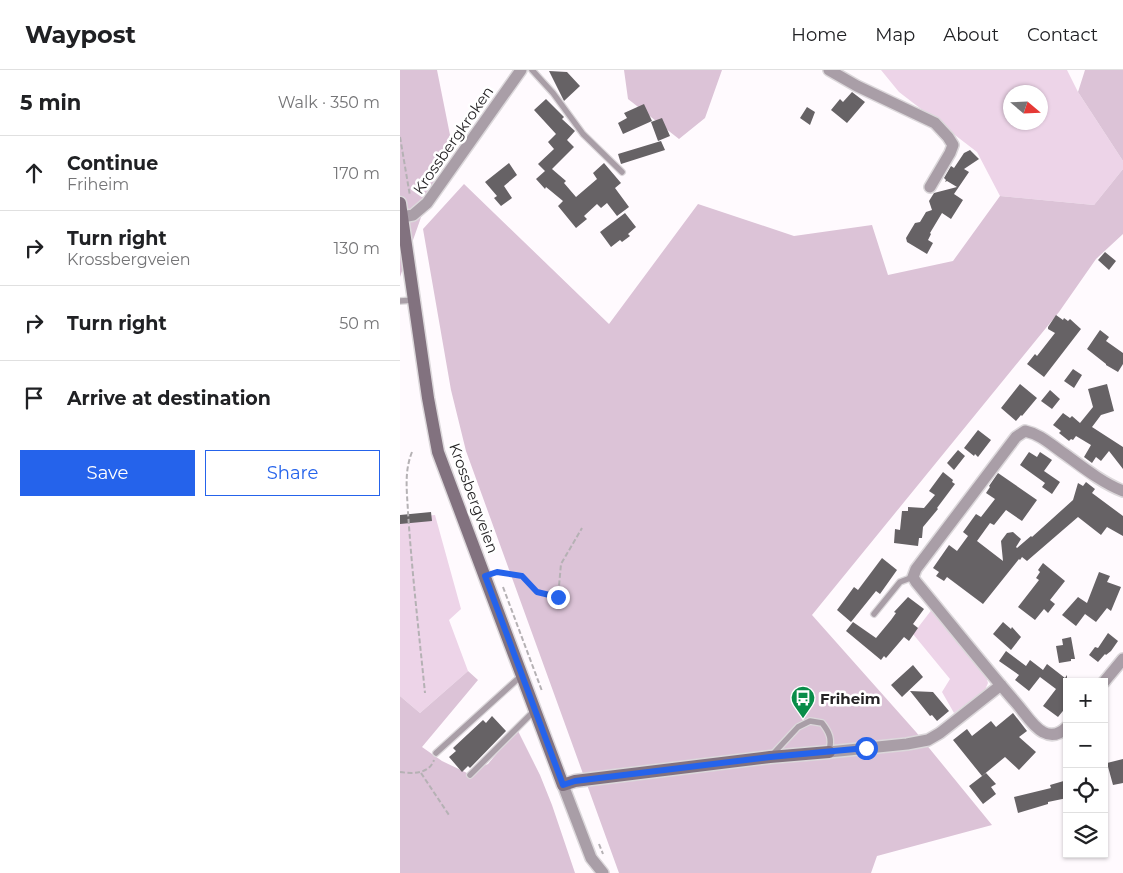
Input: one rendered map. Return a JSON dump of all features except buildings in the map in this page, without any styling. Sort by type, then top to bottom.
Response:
[{"type":"street","name":"Krossbergkroken","points":[[402,217],[420,211],[427,204],[521,70]]},
{"type":"street","points":[[829,70],[857,86],[935,124],[948,137],[952,145],[950,153],[930,187]]},
{"type":"street","name":"Krossbergveien","points":[[405,199],[402,217],[428,398],[438,452],[491,574],[535,710],[591,858],[603,873]]},
{"type":"street","points":[[1063,731],[1051,735],[1041,731],[1001,686],[913,577],[916,569],[1016,437],[1025,431],[1036,434],[1078,464],[1123,491]]},
{"type":"street","points":[[1107,678],[1123,659]]},
{"type":"street","points":[[563,785],[575,781],[770,757],[907,744],[928,740],[940,733],[1001,686]]},
{"type":"lane","points":[[532,70],[553,93],[583,134],[622,172]]},
{"type":"lane","points":[[400,301],[414,300]]},
{"type":"lane","points":[[874,614],[900,582],[913,577]]},
{"type":"lane","points":[[436,752],[523,675]]},
{"type":"lane","points":[[470,775],[535,710]]},
{"type":"lane","points":[[770,757],[798,727],[810,721],[822,723],[829,732],[832,741],[829,752]]},
{"type":"path","points":[[400,137],[405,199]]},
{"type":"path","points":[[412,452],[407,464],[406,481],[409,535],[425,693]]},
{"type":"path","points":[[544,697],[491,574],[522,576],[537,592],[558,597],[561,564],[582,528]]},
{"type":"path","points":[[400,772],[421,773],[432,765],[436,752]]},
{"type":"path","points":[[421,773],[449,815]]},
{"type":"shaded area","points":[[400,70],[437,70],[450,135],[400,277]]},
{"type":"shaded area","points":[[624,70],[722,70],[705,118],[679,139],[628,99]]},
{"type":"shaded area","points":[[881,70],[1067,70],[1078,92],[1123,161],[1123,169],[1094,205],[1000,196],[977,152],[899,92]]},
{"type":"shaded area","points":[[1085,70],[1123,70],[1123,161],[1078,92]]},
{"type":"shaded area","points":[[1123,169],[1123,234],[1096,259],[1059,312],[812,615],[916,732],[992,825],[877,856],[871,873],[619,873],[466,451],[451,390],[423,229],[464,184],[609,324],[698,204],[794,236],[872,225],[888,275],[953,261],[1000,196],[1094,205]]},
{"type":"shaded area","points":[[435,515],[461,609],[449,620],[468,671],[420,713],[400,696],[400,518]]},
{"type":"shaded area","points":[[933,608],[986,676],[988,683],[985,690],[954,713],[942,692],[950,679],[913,634]]},
{"type":"shaded area","points":[[468,671],[478,680],[422,747],[442,761],[467,773],[488,764],[517,729],[540,775],[575,873],[400,873],[400,696],[420,713]]},
{"type":"place","name":"Friheim","points":[[803,719]]},
{"type":"route","points":[[558,597],[537,592],[522,576],[497,572],[485,576],[563,785],[575,781],[770,757],[866,748]]}]
